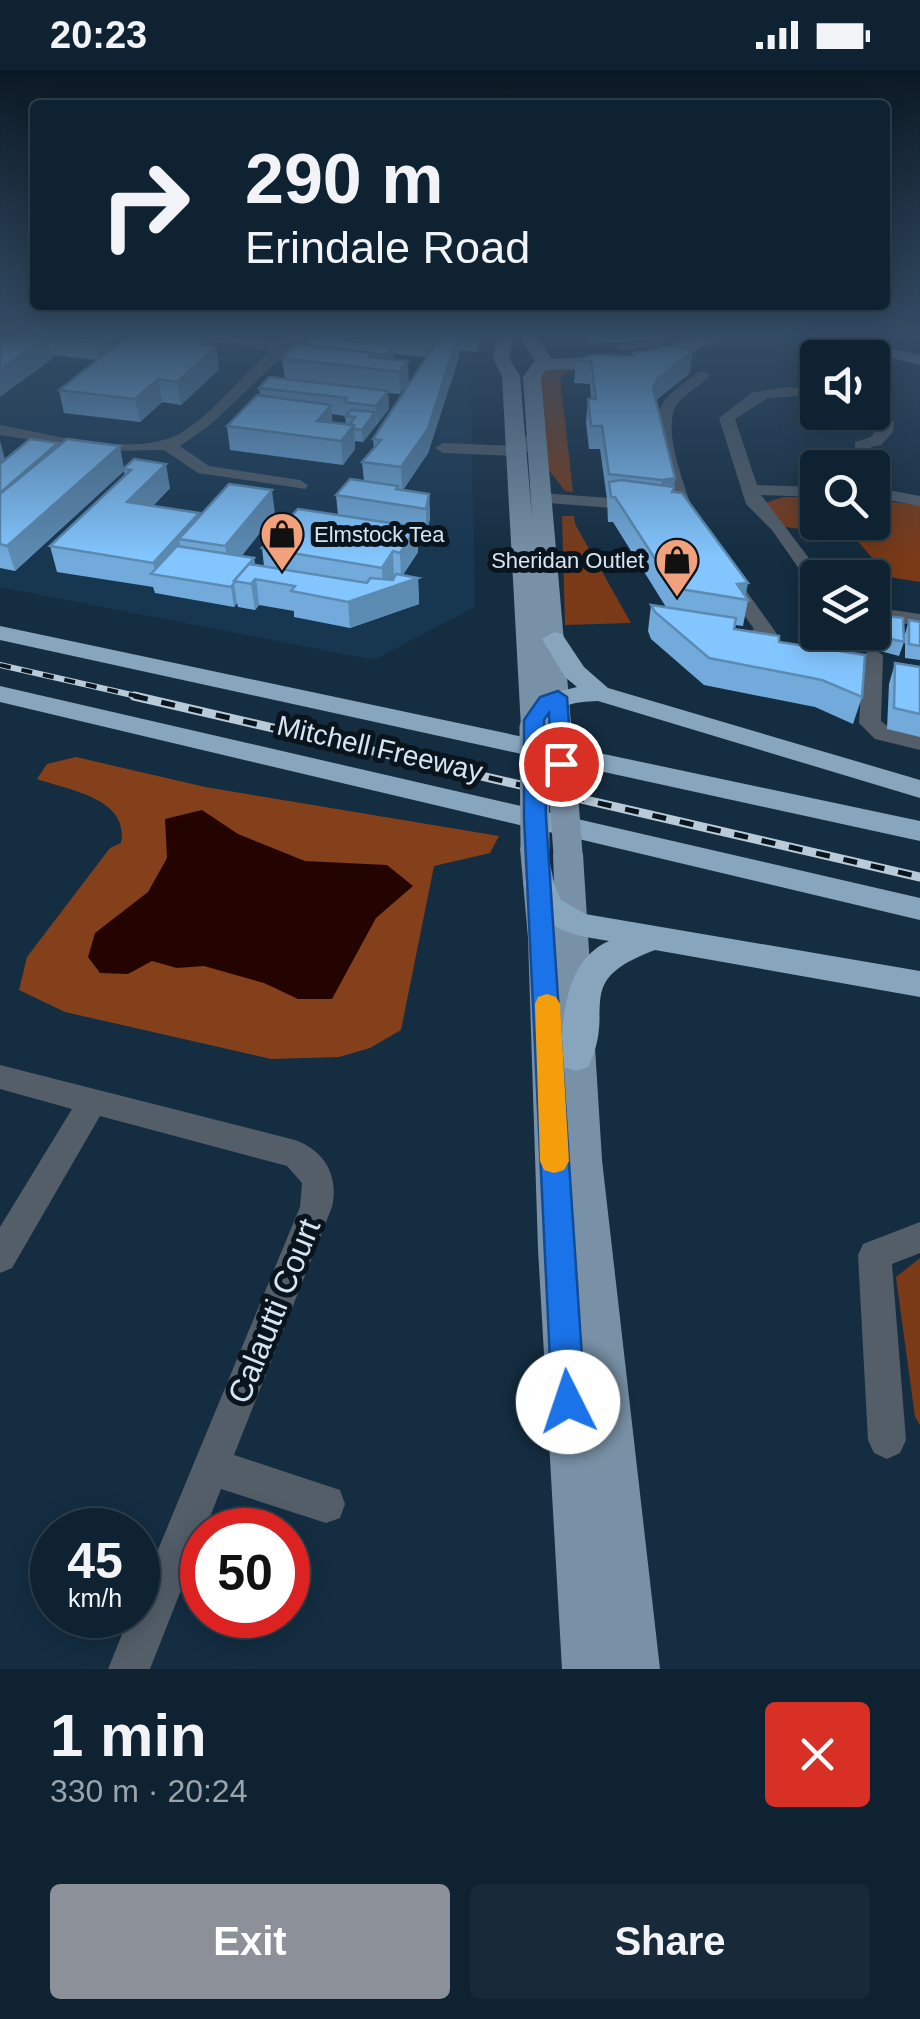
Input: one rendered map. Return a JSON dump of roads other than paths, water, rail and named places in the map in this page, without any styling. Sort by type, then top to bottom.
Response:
[{"type":"highway","name":"Mitchell Freeway","points":[[0,632],[920,832]]},
{"type":"highway","points":[[554,639],[574,672],[599,693]]},
{"type":"highway","points":[[558,697],[599,693],[920,789]]},
{"type":"highway","name":"Mitchell Freeway","points":[[0,694],[920,909]]},
{"type":"highway","points":[[539,883],[550,907],[568,920],[920,984]]},
{"type":"highway","points":[[576,1057],[588,980],[594,968],[605,958],[652,938]]},
{"type":"main road","points":[[513,410],[542,727],[568,854],[576,1057],[592,1258],[635,1669]]},
{"type":"main road","points":[[523,410],[514,442],[541,498],[558,697],[542,727],[535,848],[587,1669]]},
{"type":"street","points":[[0,430],[135,449],[168,445],[190,434],[216,410]]},
{"type":"street","points":[[667,410],[663,420],[677,491],[686,515],[767,634],[754,636],[758,641]]},
{"type":"street","points":[[735,410],[727,418],[755,504],[778,526],[802,560]]},
{"type":"street","points":[[864,450],[864,442],[875,442],[888,430]]},
{"type":"street","points":[[443,448],[464,450],[514,442]]},
{"type":"street","points":[[464,450],[514,442]]},
{"type":"street","points":[[168,445],[204,470],[300,485]]},
{"type":"street","points":[[753,490],[800,491]]},
{"type":"street","points":[[890,495],[920,500]]},
{"type":"street","points":[[541,498],[672,510],[686,515]]},
{"type":"street","points":[[890,616],[920,620]]},
{"type":"street","points":[[868,666],[870,723],[874,729],[920,742]]},
{"type":"street","name":"Calautti Court","points":[[0,1077],[295,1154],[317,1175],[320,1185],[316,1207],[129,1669]]},
{"type":"street","points":[[0,1257],[93,1101]]},
{"type":"street","points":[[887,1440],[875,1256],[920,1237]]},
{"type":"street","points":[[212,1467],[326,1504]]},
{"type":"railway","points":[[0,665],[145,698]]},
{"type":"railway","points":[[134,696],[920,877]]},
{"type":"place","name":"Elmstock Tea","points":[[282,572]]},
{"type":"place","name":"Sheridan Outlet","points":[[677,598]]}]
